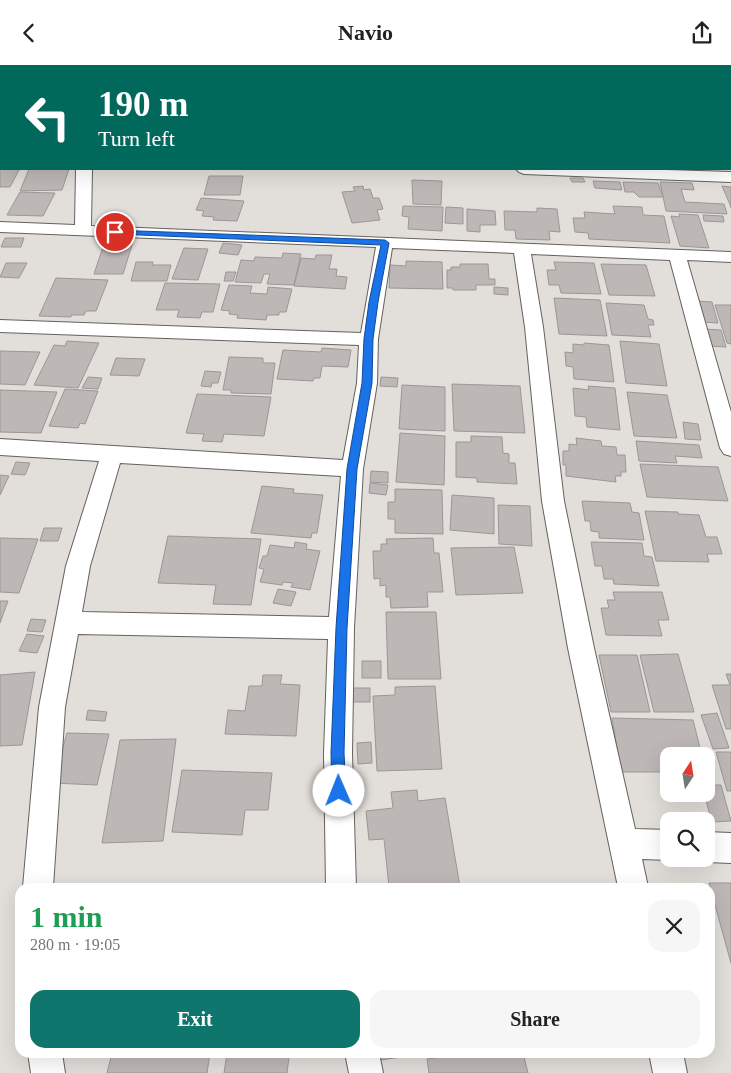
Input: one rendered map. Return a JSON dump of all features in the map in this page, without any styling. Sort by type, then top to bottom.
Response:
[{"type":"street","points":[[82,231],[84,170]]},
{"type":"street","points":[[622,170],[731,177]]},
{"type":"street","points":[[0,227],[731,257]]},
{"type":"street","points":[[341,883],[338,753],[342,628],[352,469],[367,383],[369,339],[385,243]]},
{"type":"street","points":[[522,249],[534,327],[553,501],[581,648],[632,883]]},
{"type":"street","points":[[677,255],[721,383],[731,448]]},
{"type":"street","points":[[0,326],[369,339]]},
{"type":"street","points":[[0,447],[352,469]]},
{"type":"street","points":[[38,883],[52,707],[78,566],[112,455]]},
{"type":"street","points":[[67,623],[342,628]]},
{"type":"street","points":[[625,843],[660,845]]},
{"type":"street","points":[[715,847],[731,848]]},
{"type":"street","points":[[46,1058],[48,1073]]},
{"type":"street","points":[[363,1058],[366,1073]]},
{"type":"street","points":[[667,1058],[670,1073]]},
{"type":"building","points":[[0,170],[19,170],[10,187],[0,187]]},
{"type":"building","points":[[29,170],[69,170],[62,190],[20,191]]},
{"type":"building","points":[[209,176],[243,176],[240,195],[204,195]]},
{"type":"building","points":[[570,178],[583,178],[585,182],[572,182]]},
{"type":"building","points":[[412,180],[442,181],[441,205],[413,204]]},
{"type":"building","points":[[593,181],[620,182],[622,190],[595,188]]},
{"type":"building","points":[[623,182],[658,183],[663,197],[639,197],[634,192],[625,192]]},
{"type":"building","points":[[660,182],[692,183],[694,190],[681,189],[685,202],[724,204],[727,214],[666,211]]},
{"type":"building","points":[[363,186],[364,190],[370,189],[373,198],[379,198],[383,209],[377,210],[380,220],[352,223],[342,192],[355,191],[353,187]]},
{"type":"building","points":[[722,186],[731,187],[731,207]]},
{"type":"building","points":[[20,192],[55,193],[43,216],[7,215]]},
{"type":"building","points":[[201,198],[244,201],[237,221],[213,220],[214,217],[202,216],[204,211],[196,210]]},
{"type":"building","points":[[403,206],[443,207],[442,231],[408,229],[409,217],[402,216]]},
{"type":"building","points":[[613,206],[642,207],[643,215],[664,216],[670,243],[589,239],[588,233],[575,232],[573,218],[585,218],[584,212],[615,214]]},
{"type":"building","points":[[446,207],[463,208],[463,224],[445,223]]},
{"type":"building","points":[[537,208],[557,209],[560,232],[549,231],[550,240],[516,239],[515,230],[505,230],[504,211],[537,212]]},
{"type":"building","points":[[467,209],[495,211],[496,225],[480,225],[480,232],[467,231]]},
{"type":"building","points":[[679,214],[698,215],[709,248],[680,246],[671,216],[680,217]]},
{"type":"building","points":[[703,215],[723,216],[724,222],[704,221]]},
{"type":"building","points":[[5,238],[24,238],[21,247],[1,247]]},
{"type":"building","points":[[105,241],[133,242],[123,274],[94,274]]},
{"type":"building","points":[[223,243],[242,245],[238,255],[219,253]]},
{"type":"building","points":[[184,248],[208,249],[198,280],[172,279]]},
{"type":"building","points":[[283,253],[301,254],[294,285],[267,284],[270,274],[264,274],[261,283],[235,282],[241,260],[254,261],[255,257],[282,258]]},
{"type":"building","points":[[316,255],[332,255],[329,269],[337,269],[336,276],[347,277],[345,289],[294,286],[301,258],[315,259]]},
{"type":"building","points":[[406,261],[442,262],[443,289],[389,288],[390,265],[406,266]]},
{"type":"building","points":[[136,262],[153,262],[152,265],[171,265],[167,281],[131,281]]},
{"type":"building","points":[[554,262],[594,263],[601,294],[561,293],[559,285],[549,285],[547,270],[556,270]]},
{"type":"building","points":[[6,263],[27,263],[19,278],[0,277]]},
{"type":"building","points":[[460,264],[488,264],[489,279],[495,279],[495,285],[476,285],[476,290],[453,290],[453,288],[447,288],[447,270],[451,270],[451,267],[460,267]]},
{"type":"building","points":[[601,264],[646,265],[655,296],[609,295]]},
{"type":"building","points":[[226,272],[236,272],[233,281],[224,281]]},
{"type":"building","points":[[56,278],[108,280],[96,311],[86,311],[84,315],[71,315],[71,317],[39,316]]},
{"type":"building","points":[[165,283],[220,284],[213,312],[202,312],[200,318],[177,317],[179,310],[156,310]]},
{"type":"building","points":[[229,285],[252,286],[250,293],[267,294],[268,287],[292,289],[286,312],[279,312],[279,315],[267,315],[266,320],[237,318],[238,315],[229,314],[230,311],[221,310]]},
{"type":"building","points":[[494,287],[508,288],[508,295],[494,294]]},
{"type":"building","points":[[554,298],[600,300],[607,336],[559,334]]},
{"type":"building","points":[[697,301],[712,302],[718,323],[703,322]]},
{"type":"building","points":[[606,303],[644,305],[648,319],[653,320],[654,325],[648,325],[651,337],[612,335]]},
{"type":"building","points":[[715,305],[731,305],[731,344],[727,343]]},
{"type":"building","points":[[705,329],[721,330],[726,347],[709,346]]},
{"type":"building","points":[[67,341],[99,343],[78,388],[34,385],[54,345],[65,346]]},
{"type":"building","points":[[620,341],[659,344],[667,386],[626,383]]},
{"type":"building","points":[[584,343],[609,345],[614,382],[574,379],[573,367],[566,366],[565,352],[573,353],[573,344],[584,345]]},
{"type":"building","points":[[322,348],[351,350],[348,367],[322,366],[320,378],[314,378],[313,381],[277,379],[283,350],[321,352]]},
{"type":"building","points":[[0,351],[40,352],[25,385],[0,384]]},
{"type":"building","points":[[229,357],[263,358],[263,363],[275,363],[271,394],[231,393],[231,390],[223,390]]},
{"type":"building","points":[[116,358],[145,359],[139,376],[110,375]]},
{"type":"building","points":[[205,371],[221,372],[218,383],[212,383],[211,387],[201,386]]},
{"type":"building","points":[[88,377],[102,378],[98,389],[82,388]]},
{"type":"building","points":[[381,377],[398,378],[397,387],[380,386]]},
{"type":"building","points":[[452,384],[520,386],[525,433],[454,431]]},
{"type":"building","points":[[402,385],[445,387],[445,431],[399,429]]},
{"type":"building","points":[[588,386],[615,388],[620,430],[587,427],[586,417],[575,416],[573,388],[589,390]]},
{"type":"building","points":[[65,389],[98,391],[85,424],[80,423],[78,428],[49,426]]},
{"type":"building","points":[[0,390],[57,392],[41,433],[0,432]]},
{"type":"building","points":[[627,392],[667,395],[677,438],[634,436]]},
{"type":"building","points":[[197,394],[271,397],[264,436],[224,434],[222,442],[202,441],[204,434],[186,433]]},
{"type":"building","points":[[683,422],[698,424],[701,440],[685,439]]},
{"type":"building","points":[[400,433],[445,436],[444,485],[396,482]]},
{"type":"building","points":[[471,436],[502,437],[503,453],[509,454],[509,463],[515,463],[517,484],[477,482],[477,478],[456,477],[456,442],[471,442]]},
{"type":"building","points":[[576,438],[601,441],[602,446],[616,447],[617,455],[625,455],[626,472],[621,472],[621,476],[615,476],[616,482],[566,476],[566,465],[563,465],[563,451],[569,451],[569,444],[577,445]]},
{"type":"building","points":[[636,441],[699,445],[702,458],[675,456],[677,463],[639,461]]},
{"type":"building","points":[[16,462],[30,463],[25,475],[11,474]]},
{"type":"building","points":[[640,464],[718,467],[728,501],[647,497]]},
{"type":"building","points":[[371,471],[388,472],[388,483],[370,482]]},
{"type":"building","points":[[0,475],[9,476],[0,495]]},
{"type":"building","points":[[370,483],[388,485],[386,495],[369,493]]},
{"type":"building","points":[[262,486],[294,489],[293,493],[323,495],[317,533],[312,533],[311,538],[251,533]]},
{"type":"building","points":[[395,489],[442,490],[443,534],[395,533],[395,519],[388,519],[388,502],[395,502]]},
{"type":"building","points":[[452,495],[494,498],[494,534],[450,530]]},
{"type":"building","points":[[582,501],[630,503],[632,512],[639,513],[644,540],[599,538],[599,532],[591,531],[590,521],[585,521]]},
{"type":"building","points":[[498,505],[530,506],[532,546],[499,544]]},
{"type":"building","points":[[645,511],[699,515],[706,537],[717,537],[722,554],[707,554],[709,562],[656,561]]},
{"type":"building","points":[[44,528],[62,528],[58,541],[40,541]]},
{"type":"building","points":[[168,536],[261,539],[251,605],[213,604],[216,585],[158,583]]},
{"type":"building","points":[[0,538],[38,539],[19,593],[0,592]]},
{"type":"building","points":[[433,538],[434,553],[439,553],[443,592],[427,592],[428,607],[391,608],[390,597],[386,597],[386,585],[380,586],[380,578],[374,579],[373,551],[381,551],[381,544],[387,544],[386,539]]},
{"type":"building","points":[[295,542],[307,544],[306,549],[320,551],[310,590],[291,587],[293,583],[283,582],[282,585],[260,582],[264,569],[259,568],[263,556],[267,556],[270,545],[294,548]]},
{"type":"building","points":[[591,542],[642,543],[644,556],[652,557],[659,586],[614,584],[613,579],[604,579],[602,566],[595,566]]},
{"type":"building","points":[[514,547],[523,593],[456,595],[451,548]]},
{"type":"building","points":[[278,589],[296,592],[291,606],[273,603]]},
{"type":"building","points":[[613,592],[662,592],[669,620],[658,620],[662,636],[606,635],[601,608],[609,608],[607,600],[615,600]]},
{"type":"building","points":[[0,601],[8,601],[0,623]]},
{"type":"building","points":[[386,612],[436,612],[441,679],[388,679]]},
{"type":"building","points":[[31,619],[46,620],[42,632],[27,631]]},
{"type":"building","points":[[27,634],[44,636],[37,653],[19,651]]},
{"type":"building","points":[[678,654],[694,712],[654,712],[640,655]]},
{"type":"building","points":[[599,655],[637,655],[650,712],[611,712]]},
{"type":"building","points":[[362,661],[381,661],[381,678],[362,678]]},
{"type":"building","points":[[35,672],[22,745],[0,746],[0,675]]},
{"type":"building","points":[[726,674],[731,674],[731,729],[726,729],[712,685],[730,685]]},
{"type":"building","points":[[263,675],[282,675],[280,684],[300,685],[296,736],[225,734],[228,710],[245,711],[249,686],[262,686]]},
{"type":"building","points":[[435,686],[442,769],[377,771],[373,696],[395,695],[395,687]]},
{"type":"building","points":[[350,688],[370,688],[370,702],[350,702]]},
{"type":"building","points":[[88,710],[107,712],[105,721],[86,720]]},
{"type":"building","points":[[717,713],[729,748],[715,749],[715,747],[712,747],[701,715]]},
{"type":"building","points":[[612,718],[693,720],[700,747],[660,747],[660,772],[621,772]]},
{"type":"building","points":[[67,733],[109,734],[97,785],[53,783]]},
{"type":"building","points":[[176,739],[163,841],[102,843],[120,740]]},
{"type":"building","points":[[371,742],[372,763],[358,764],[357,743]]},
{"type":"building","points":[[716,752],[731,752],[731,791],[727,791]]},
{"type":"building","points":[[182,770],[272,773],[268,810],[245,810],[242,835],[172,832]]},
{"type":"building","points":[[715,785],[721,785],[731,821],[715,822],[715,812],[709,812],[707,803],[715,803]]},
{"type":"building","points":[[417,790],[418,801],[445,798],[459,883],[389,883],[384,839],[369,840],[366,811],[393,808],[391,792]]},
{"type":"building","points":[[715,883],[731,883],[731,963],[715,905]]},
{"type":"building","points":[[111,1058],[209,1058],[207,1073],[107,1073]]},
{"type":"building","points":[[226,1058],[289,1058],[287,1073],[224,1073]]},
{"type":"building","points":[[374,1058],[394,1058],[374,1061]]},
{"type":"building","points":[[524,1058],[528,1073],[429,1073],[427,1059]]},
{"type":"route","points":[[115,232],[385,243],[369,339],[367,383],[352,469],[342,628],[338,753],[339,791]]}]
